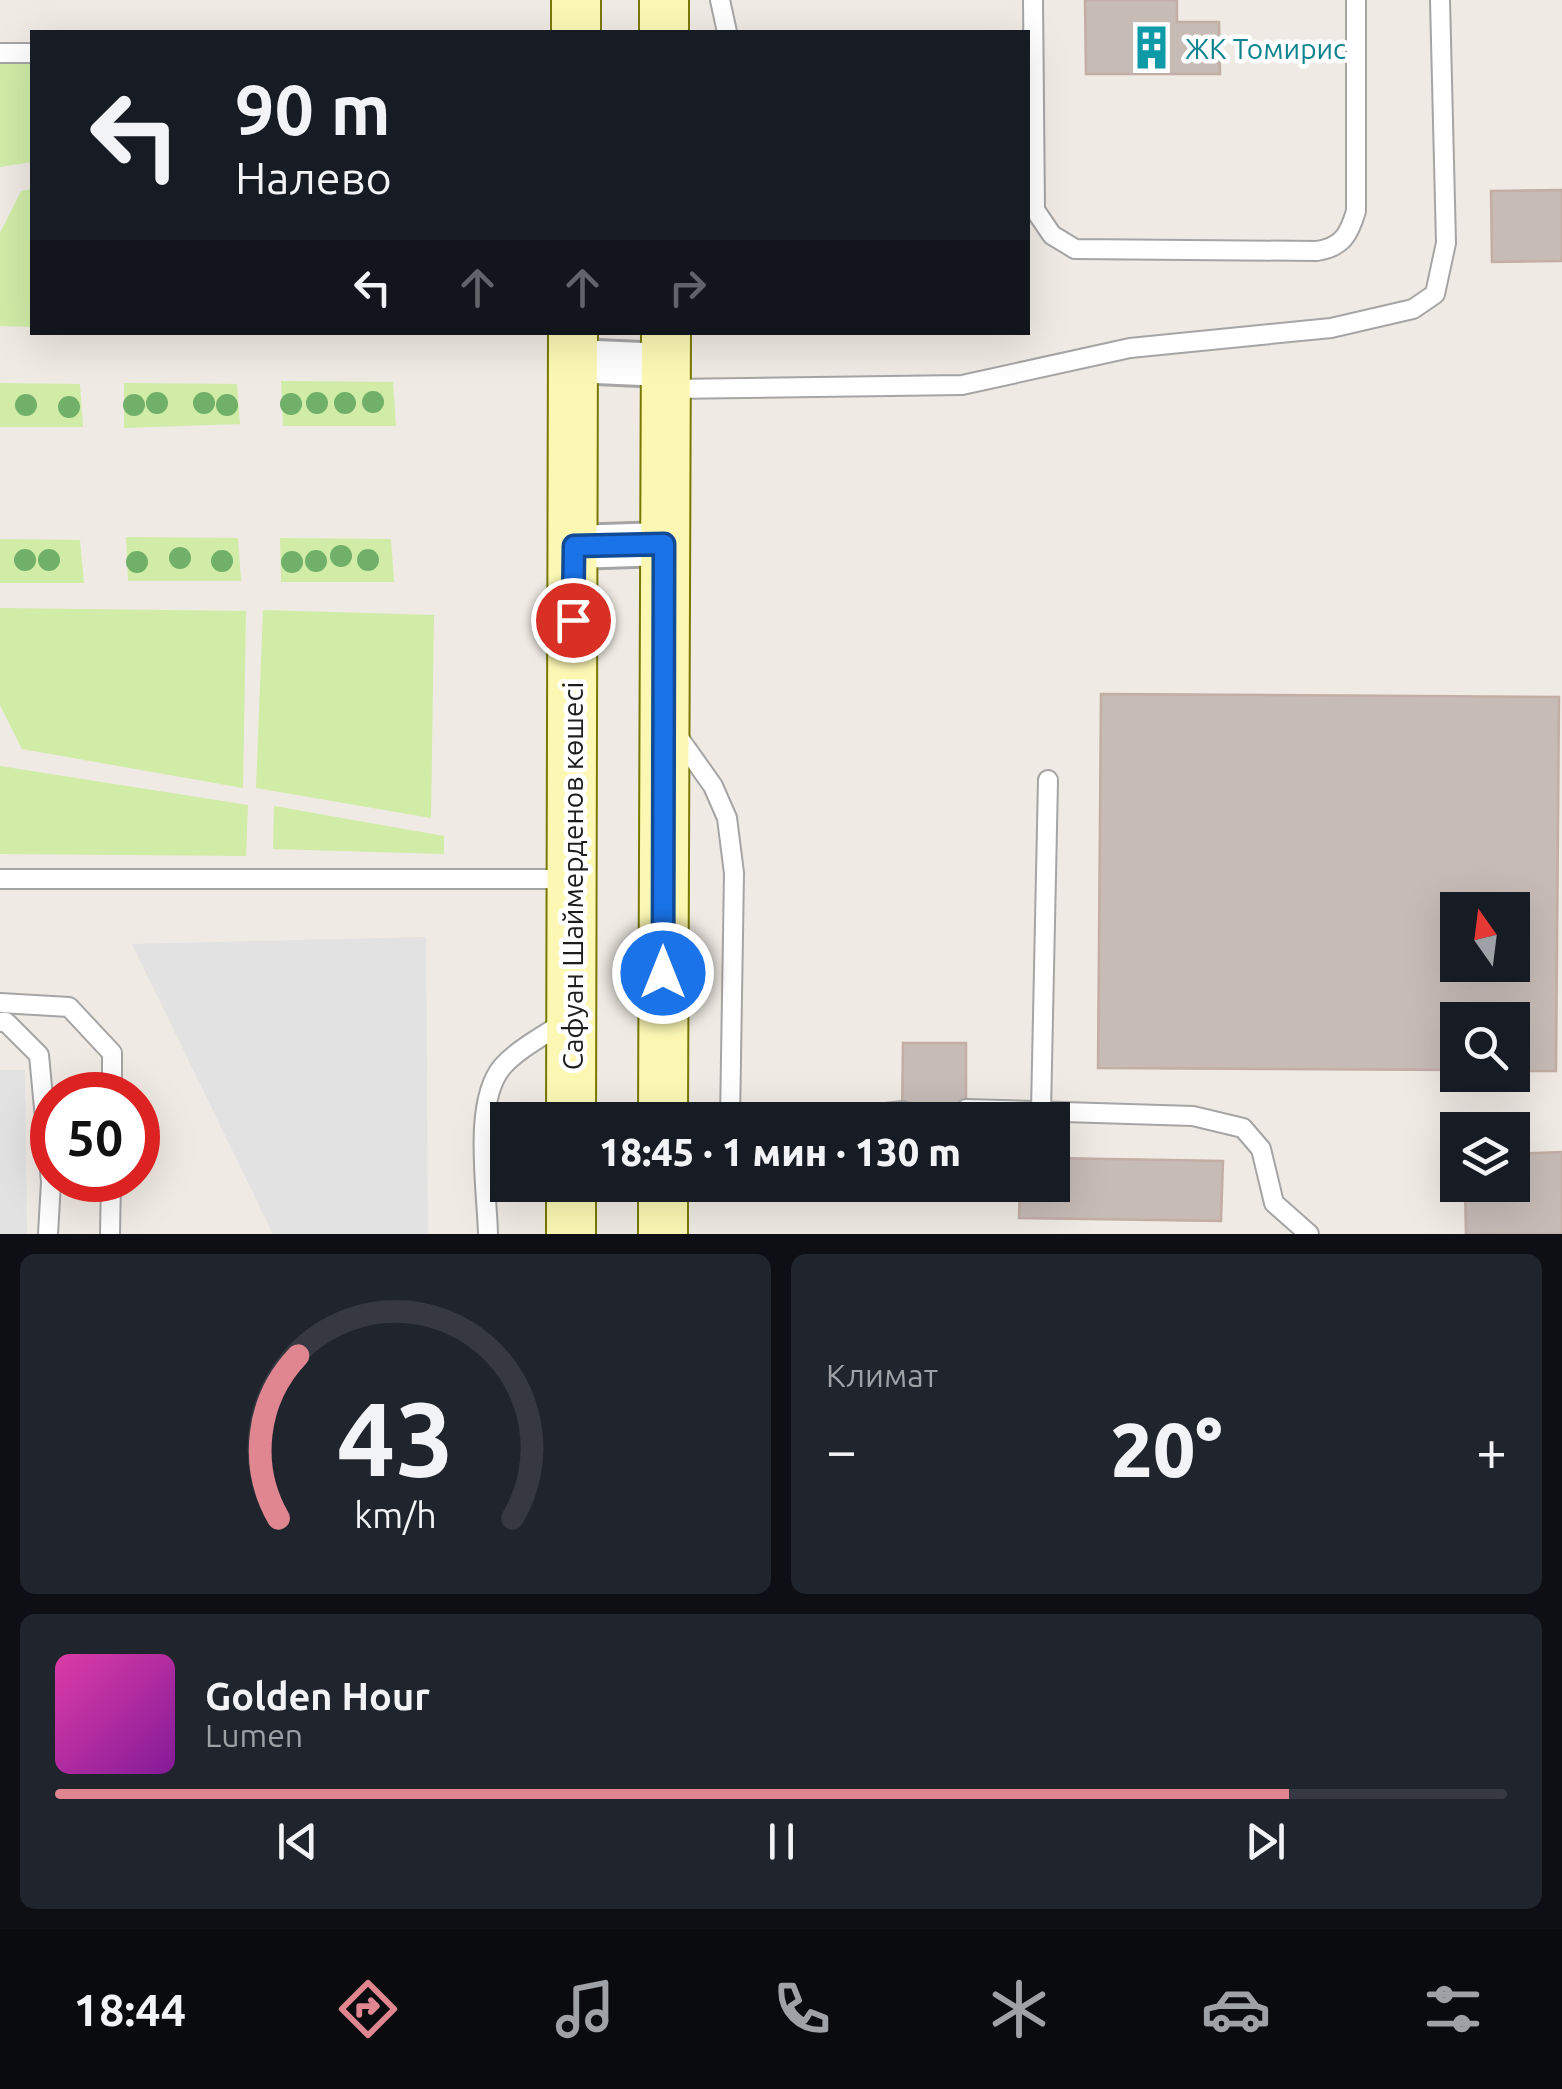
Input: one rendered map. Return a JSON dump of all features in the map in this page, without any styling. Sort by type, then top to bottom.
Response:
[{"type":"main road","points":[[576,0],[576,30]]},
{"type":"main road","points":[[664,0],[664,30]]},
{"type":"main road","name":"Сафуан Шаймерденов көшесі","points":[[571,1102],[574,347]]},
{"type":"main road","points":[[663,1102],[664,362]]},
{"type":"main road","points":[[570,1234],[571,1202]]},
{"type":"street","points":[[574,347],[664,362]]},
{"type":"street","points":[[574,546],[664,544]]},
{"type":"lane","points":[[720,0],[727,30]]},
{"type":"lane","points":[[1033,0],[1035,210],[1052,234],[1075,249],[1316,252],[1334,248],[1346,238],[1356,211],[1356,0]]},
{"type":"lane","points":[[664,362],[962,385],[1130,348],[1331,328],[1413,309],[1435,294],[1446,243],[1440,0]]},
{"type":"lane","points":[[0,53],[30,52]]},
{"type":"lane","points":[[663,716],[714,786],[727,818],[734,873],[730,1102]]},
{"type":"lane","points":[[1041,1102],[1048,780]]},
{"type":"lane","points":[[0,879],[572,880]]},
{"type":"lane","points":[[0,1003],[70,1007],[112,1053],[112,1072]]},
{"type":"lane","points":[[488,1234],[484,1142],[493,1081],[504,1064],[572,1017]]},
{"type":"lane","points":[[0,1022],[6,1022],[40,1056],[52,1182],[48,1234]]},
{"type":"lane","points":[[1070,1112],[1193,1116],[1244,1128],[1260,1149],[1274,1203],[1309,1234]]},
{"type":"lane","points":[[110,1234],[111,1202]]},
{"type":"green space","points":[[0,63],[30,63],[30,162],[0,167]]},
{"type":"green space","points":[[30,189],[30,327],[0,326],[0,233],[21,191]]},
{"type":"green space","points":[[281,381],[393,382],[396,426],[283,426]]},
{"type":"green space","points":[[0,383],[80,384],[83,427],[0,427]]},
{"type":"green space","points":[[124,383],[237,384],[240,424],[124,428]]},
{"type":"green space","points":[[126,537],[238,538],[241,581],[128,581]]},
{"type":"green space","points":[[280,538],[391,539],[394,582],[281,582]]},
{"type":"green space","points":[[0,539],[80,540],[84,583],[0,583]]},
{"type":"green space","points":[[0,608],[246,611],[243,788],[22,749],[0,705]]},
{"type":"green space","points":[[263,610],[434,615],[431,818],[256,788]]},
{"type":"green space","points":[[0,766],[248,805],[246,856],[0,854]]},
{"type":"green space","points":[[274,806],[444,836],[444,854],[273,849]]},
{"type":"shaded area","points":[[426,937],[428,1234],[273,1234],[132,944]]},
{"type":"shaded area","points":[[0,1070],[25,1070],[27,1234],[0,1234]]},
{"type":"building","name":"ЖК Томирис","points":[[1085,0],[1177,0],[1177,22],[1219,22],[1220,74],[1086,74]]},
{"type":"building","points":[[1562,190],[1562,261],[1492,262],[1491,191]]},
{"type":"building","points":[[1101,694],[1559,697],[1556,1071],[1530,1071],[1530,1002],[1440,1002],[1440,1070],[1098,1068]]},
{"type":"building","points":[[903,1043],[966,1043],[966,1102],[902,1102]]},
{"type":"building","points":[[1562,1152],[1562,1234],[1466,1234],[1465,1202],[1530,1202],[1530,1153]]},
{"type":"building","points":[[1070,1158],[1223,1161],[1221,1221],[1019,1218],[1019,1202],[1070,1202]]},
{"type":"place","name":"ЖК Томирис","points":[[1152,48]]},
{"type":"route","points":[[573,620],[574,546],[664,544],[663,973]]}]
